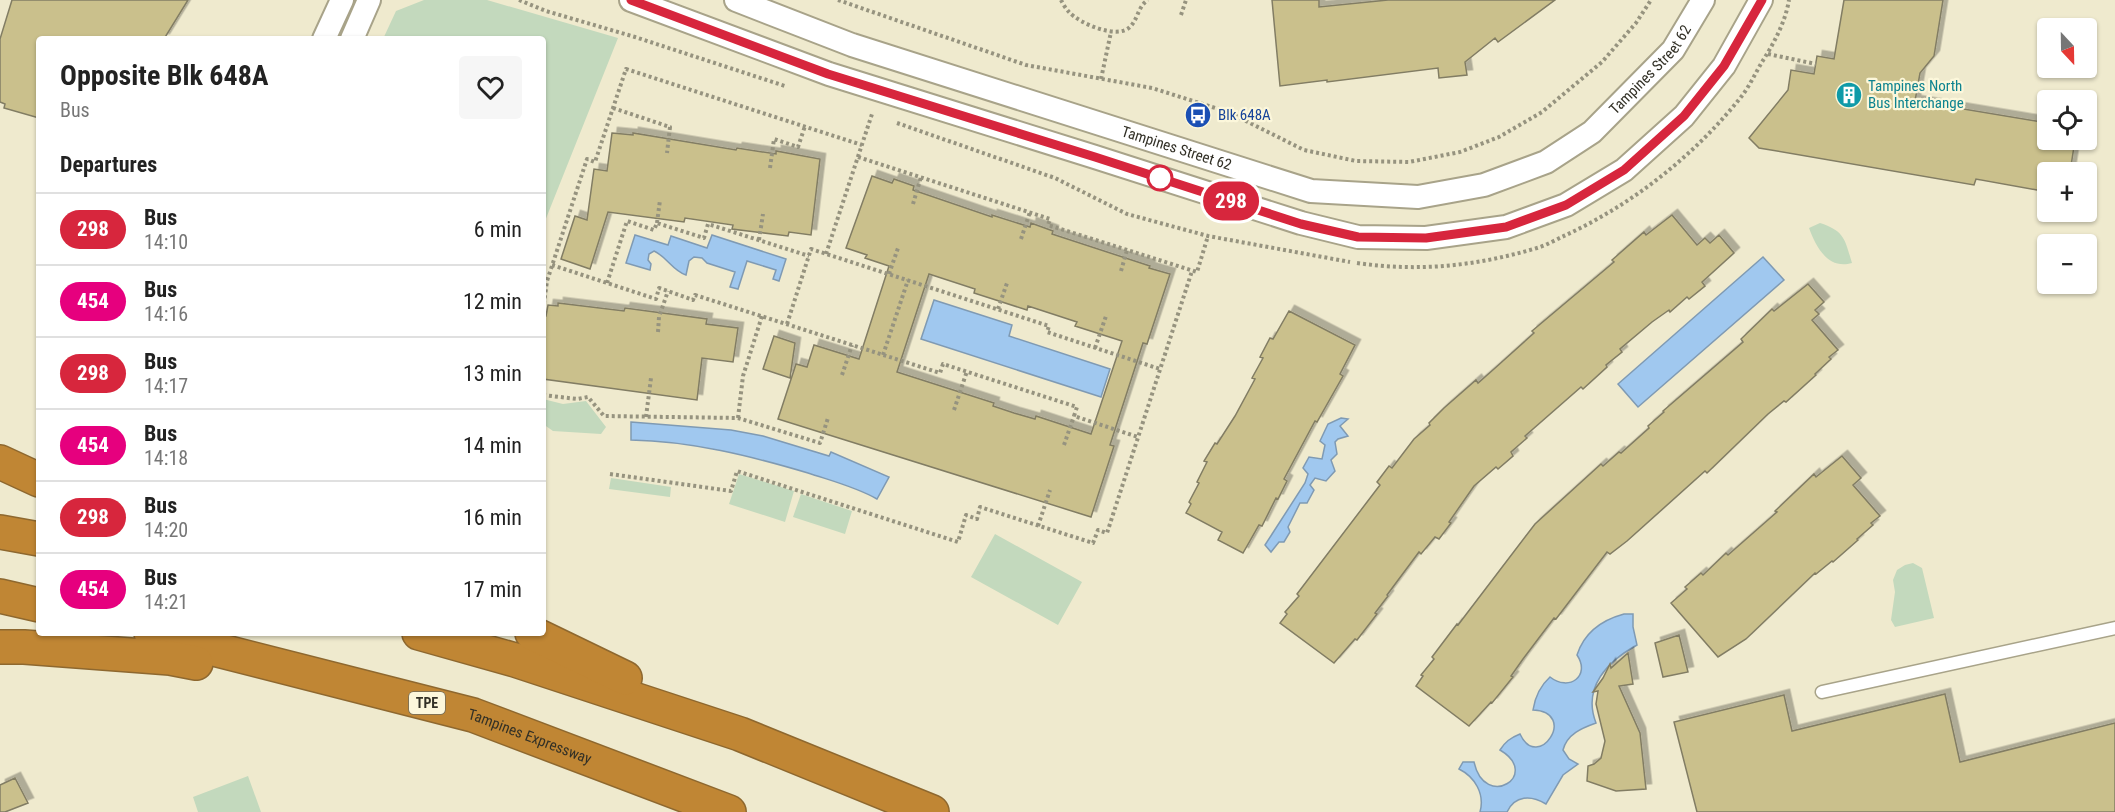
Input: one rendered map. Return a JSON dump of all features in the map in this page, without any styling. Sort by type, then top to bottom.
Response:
[{"type":"highway","points":[[0,462],[36,479]]},
{"type":"highway","points":[[0,532],[36,538]]},
{"type":"highway","points":[[0,596],[36,605]]},
{"type":"highway","name":"Tampines Expressway","points":[[163,636],[473,715],[729,812]]},
{"type":"highway","points":[[430,636],[515,660],[740,734]]},
{"type":"highway","points":[[538,636],[740,734],[932,812]]},
{"type":"highway","points":[[0,647],[170,658],[224,668],[260,660]]},
{"type":"street","points":[[353,36],[369,0]]},
{"type":"street","points":[[631,0],[828,74],[1301,224],[1358,237],[1426,238],[1506,227],[1566,205],[1624,170],[1690,107],[1724,66],[1761,0]]},
{"type":"street","name":"Tampines Street 62","points":[[736,0],[852,45],[1311,190],[1418,197],[1484,185],[1546,162],[1592,132],[1673,50],[1703,0]]},
{"type":"street","points":[[325,36],[338,4]]},
{"type":"lane","points":[[1822,693],[2115,628]]},
{"type":"path","points":[[838,0],[1026,65],[1152,88],[1228,112],[1304,150],[1356,161],[1409,162],[1460,152],[1498,137],[1542,112],[1602,62],[1636,23],[1651,0]]},
{"type":"path","points":[[1061,0],[1069,13],[1088,24],[1111,32],[1121,32],[1130,27],[1144,2],[1149,0]]},
{"type":"path","points":[[1181,15],[1186,0]]},
{"type":"path","points":[[1101,79],[1111,32]]},
{"type":"path","points":[[1768,54],[1816,64]]},
{"type":"path","points":[[546,278],[587,159],[595,162],[626,69],[862,145]]},
{"type":"path","points":[[613,108],[670,127],[667,153]]},
{"type":"path","points":[[826,254],[872,114]]},
{"type":"path","points":[[770,168],[774,140],[798,147],[805,126]]},
{"type":"path","points":[[858,157],[1030,212],[1050,219],[1048,225],[1192,271],[1197,272],[1209,236]]},
{"type":"path","points":[[912,204],[921,177]]},
{"type":"path","points":[[607,283],[627,221],[654,230],[660,200]]},
{"type":"path","points":[[1021,239],[1030,212]]},
{"type":"path","points":[[759,240],[763,214]]},
{"type":"path","points":[[657,223],[704,238],[708,224],[809,256]]},
{"type":"path","points":[[890,274],[898,248]]},
{"type":"path","points":[[787,324],[811,249],[1049,326],[1047,332],[1160,369]]},
{"type":"path","points":[[1121,271],[1127,250]]},
{"type":"path","points":[[552,266],[656,298],[659,288],[693,300],[695,294],[940,373],[943,364],[1077,407],[1064,446]]},
{"type":"path","points":[[609,474],[730,491],[737,471],[958,542],[966,515],[976,519],[980,507],[1094,543],[1098,530],[1107,532],[1192,271]]},
{"type":"path","points":[[883,355],[908,280]]},
{"type":"path","points":[[998,309],[1007,283]]},
{"type":"path","points":[[658,332],[659,317],[668,291]]},
{"type":"path","points":[[738,418],[743,376],[762,316]]},
{"type":"path","points":[[1095,348],[1106,316]]},
{"type":"path","points":[[842,375],[852,345]]},
{"type":"path","points":[[954,410],[967,371]]},
{"type":"path","points":[[646,417],[651,378]]},
{"type":"path","points":[[546,394],[577,399],[588,397],[604,416],[738,418],[820,442],[828,418]]},
{"type":"path","points":[[1074,416],[1138,437]]},
{"type":"path","points":[[1038,525],[1050,490]]},
{"type":"green space","points":[[424,0],[487,0],[618,38],[546,218],[546,36],[384,36],[396,11]]},
{"type":"green space","points":[[1820,223],[1835,229],[1843,237],[1852,263],[1836,263],[1819,249],[1809,228]]},
{"type":"green space","points":[[546,400],[563,404],[586,401],[606,427],[601,434],[553,431],[546,426]]},
{"type":"green space","points":[[739,474],[794,491],[785,522],[729,504]]},
{"type":"green space","points":[[611,478],[671,487],[670,497],[609,489]]},
{"type":"green space","points":[[801,494],[852,511],[845,534],[793,517]]},
{"type":"green space","points":[[995,534],[1082,582],[1058,625],[971,577]]},
{"type":"green space","points":[[1913,563],[1922,568],[1934,618],[1895,627],[1891,620],[1895,592],[1893,580],[1897,570]]},
{"type":"green space","points":[[248,776],[261,812],[198,812],[193,797]]},
{"type":"water","points":[[635,235],[668,245],[671,236],[707,248],[712,235],[786,259],[779,281],[773,279],[776,270],[747,261],[738,289],[730,287],[735,272],[707,263],[702,258],[694,257],[689,261],[686,275],[654,251],[649,254],[650,270],[626,263]]},
{"type":"water","points":[[1763,257],[1784,280],[1638,407],[1618,384]]},
{"type":"water","points":[[934,300],[1012,325],[1009,336],[1110,369],[1101,397],[921,339]]},
{"type":"water","points":[[1341,418],[1348,419],[1340,426],[1348,436],[1335,442],[1337,454],[1331,460],[1335,471],[1326,481],[1315,478],[1310,485],[1314,490],[1307,503],[1300,503],[1288,527],[1290,532],[1284,542],[1279,542],[1271,552],[1265,545],[1305,483],[1308,474],[1303,468],[1309,457],[1322,459],[1325,445],[1320,441],[1328,424]]},
{"type":"water","points":[[631,422],[731,430],[763,436],[829,456],[831,452],[889,477],[877,499],[835,482],[743,455],[676,443],[631,440]]},
{"type":"water","points":[[1624,614],[1633,614],[1637,645],[1616,659],[1600,676],[1592,698],[1596,723],[1576,732],[1565,744],[1563,750],[1569,759],[1578,764],[1563,775],[1546,804],[1535,799],[1524,798],[1514,802],[1507,812],[1480,812],[1480,793],[1474,781],[1459,769],[1463,762],[1474,762],[1480,777],[1489,784],[1498,786],[1507,784],[1513,778],[1515,769],[1511,760],[1500,750],[1504,745],[1520,734],[1528,744],[1536,747],[1544,744],[1554,729],[1553,720],[1546,713],[1533,710],[1537,696],[1546,680],[1550,677],[1564,683],[1576,679],[1581,669],[1577,655],[1584,640],[1601,624]]},
{"type":"building","points":[[12,0],[188,0],[166,36],[36,36],[36,117],[4,108],[5,104],[0,102],[0,39]]},
{"type":"building","points":[[1272,0],[1319,0],[1319,7],[1388,0],[1555,0],[1498,42],[1495,38],[1465,62],[1467,75],[1439,78],[1438,68],[1280,86]]},
{"type":"building","name":"Tampines North Bus Interchange","points":[[1844,0],[1943,0],[1934,56],[1920,73],[1915,101],[2037,121],[2037,150],[2073,150],[2072,162],[2037,162],[2037,190],[1976,179],[1974,185],[1759,148],[1749,138],[1788,90],[1791,70],[1814,74],[1817,56],[1834,59]]},
{"type":"building","points":[[612,133],[633,135],[633,133],[736,150],[737,148],[776,154],[776,151],[820,159],[811,235],[789,232],[788,236],[732,229],[733,225],[685,218],[684,222],[608,212],[590,269],[561,259],[575,216],[587,220],[594,169],[607,171]]},
{"type":"building","points":[[872,176],[892,183],[894,179],[914,186],[913,190],[992,217],[992,215],[1030,227],[1031,223],[1053,231],[1052,234],[1170,274],[1147,344],[1143,343],[1110,445],[1114,446],[1091,517],[778,419],[796,364],[807,367],[814,345],[859,359],[889,266],[865,258],[867,255],[846,248]],"holes":[[[929,274],[975,289],[974,293],[1027,310],[1028,306],[1077,322],[1075,326],[1122,341],[1091,434],[1036,416],[1035,419],[1014,413],[993,406],[994,403],[897,372]]]},
{"type":"building","points":[[1672,215],[1697,245],[1705,238],[1710,243],[1719,235],[1734,253],[1702,282],[1705,286],[1689,299],[1687,297],[1670,312],[1669,310],[1652,322],[1620,349],[1622,352],[1583,389],[1581,387],[1525,436],[1527,438],[1511,452],[1513,456],[1474,486],[1439,539],[1435,537],[1421,554],[1419,552],[1387,595],[1375,613],[1377,614],[1357,640],[1355,639],[1334,663],[1280,623],[1287,614],[1285,612],[1299,596],[1297,594],[1380,485],[1377,482],[1389,466],[1392,468],[1414,439],[1430,425],[1429,423],[1476,380],[1478,383],[1494,369],[1534,333],[1532,331],[1614,262],[1612,260],[1644,232],[1646,235]]},
{"type":"building","points":[[1808,284],[1824,302],[1815,310],[1819,314],[1812,320],[1838,350],[1829,357],[1831,359],[1816,375],[1786,402],[1784,401],[1768,414],[1707,473],[1705,471],[1627,541],[1610,554],[1607,552],[1523,659],[1511,676],[1513,677],[1469,726],[1416,686],[1423,676],[1421,675],[1434,659],[1432,657],[1535,524],[1601,464],[1603,466],[1619,452],[1621,453],[1649,428],[1648,426],[1663,411],[1743,342],[1741,339],[1772,309],[1774,311]]},
{"type":"building","points":[[558,303],[624,311],[625,308],[707,319],[706,324],[738,328],[733,362],[702,358],[697,400],[546,379],[546,316],[548,305],[558,306]]},
{"type":"building","points":[[1289,311],[1355,345],[1340,374],[1343,376],[1317,422],[1315,421],[1284,479],[1287,481],[1278,499],[1276,498],[1262,526],[1259,525],[1243,553],[1218,540],[1222,532],[1186,513],[1207,462],[1204,461],[1235,416],[1255,379],[1252,378],[1263,358],[1260,357]]},
{"type":"building","points":[[774,336],[795,343],[790,378],[763,369]]},
{"type":"building","points":[[1842,456],[1861,478],[1853,485],[1880,516],[1871,523],[1873,525],[1858,540],[1833,562],[1815,573],[1746,639],[1718,657],[1671,603],[1701,573],[1703,575],[1726,553],[1728,555],[1777,512],[1775,511],[1814,474],[1816,477]]},
{"type":"building","points":[[1679,635],[1688,672],[1663,677],[1655,643]]},
{"type":"building","points":[[1628,653],[1633,684],[1619,686],[1640,733],[1646,789],[1616,791],[1587,781],[1588,766],[1601,758],[1605,741],[1596,704],[1598,691],[1593,692],[1610,664],[1611,668]]},
{"type":"building","points":[[1945,694],[1960,762],[2115,723],[2115,812],[1697,812],[1674,722],[1784,695],[1792,731]]},
{"type":"building","points":[[15,778],[28,803],[0,812],[0,785]]},
{"type":"bus line","name":"298","points":[[631,0],[828,74],[1301,224],[1358,237],[1426,238],[1506,227],[1566,205],[1624,170],[1684,116],[1724,66],[1762,0]]},
{"type":"place","name":"Tampines North Bus Interchange","points":[[1849,95]]},
{"type":"place","name":"Blk 648A","points":[[1198,115]]}]
